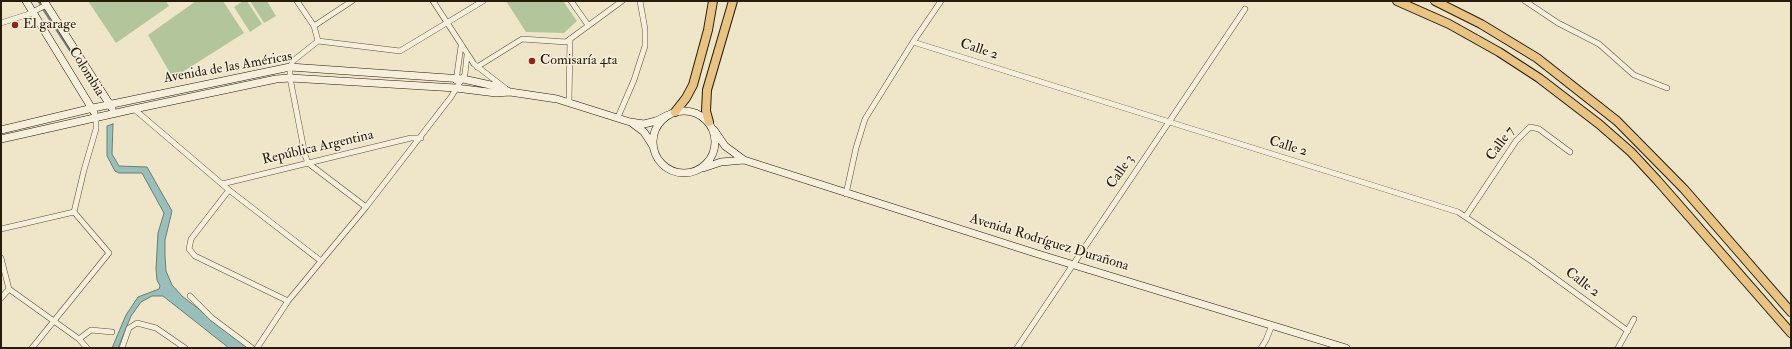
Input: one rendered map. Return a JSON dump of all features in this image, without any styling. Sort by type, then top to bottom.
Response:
[{"type":"main road","name":"Colombia","points":[[26,1],[93,108],[96,118]]},
{"type":"main road","points":[[653,147],[656,129],[686,98],[693,85],[708,30],[713,1]]},
{"type":"main road","points":[[699,170],[707,164],[716,148],[712,126],[706,110],[707,90],[733,1]]},
{"type":"main road","points":[[1397,1],[1449,24],[1499,52],[1539,78],[1599,124],[1631,152],[1657,180],[1791,333]]},
{"type":"main road","points":[[1435,1],[1487,27],[1537,58],[1617,121],[1684,189],[1791,312]]},
{"type":"main road","points":[[45,3],[116,113]]},
{"type":"main road","name":"Avenida de las Américas","points":[[1,130],[110,104],[290,67],[459,79],[495,86],[510,92],[569,102],[630,122]]},
{"type":"main road","name":"Avenida de las Américas","points":[[1,139],[276,79],[290,78],[456,88],[496,93],[510,92]]},
{"type":"main road","points":[[630,122],[644,124],[672,113],[693,111],[701,115],[712,126],[725,146],[744,160]]},
{"type":"main road","points":[[630,122],[644,132],[660,162],[670,170],[683,174],[721,162],[744,160]]},
{"type":"main road","name":"Avenida Rodríguez Durañona","points":[[744,160],[846,194],[1073,265],[1346,348]]},
{"type":"street","points":[[297,1],[314,26],[318,41]]},
{"type":"street","points":[[314,26],[352,1]]},
{"type":"street","points":[[432,1],[467,55],[477,67],[510,92]]},
{"type":"street","points":[[366,207],[308,163],[305,155],[290,78],[290,67],[293,61],[318,41],[400,52],[483,1]]},
{"type":"street","points":[[572,1],[588,25]]},
{"type":"street","points":[[477,67],[522,39],[561,42],[570,40],[588,25],[622,1]]},
{"type":"street","points":[[618,117],[634,80],[645,46],[645,29],[640,1]]},
{"type":"street","points":[[846,194],[856,148],[865,119],[913,42],[941,1]]},
{"type":"street","points":[[1525,1],[1558,23],[1600,44],[1634,75],[1667,88]]},
{"type":"street","points":[[1,23],[33,12],[45,3]]},
{"type":"street","name":"Calle 3","points":[[1017,348],[1245,9]]},
{"type":"street","points":[[569,102],[570,40]]},
{"type":"street","name":"Calle 2","points":[[913,42],[1448,208],[1466,216],[1553,276],[1628,332]]},
{"type":"street","points":[[459,79],[461,46]]},
{"type":"street","points":[[257,348],[288,301],[366,207],[420,138],[456,88],[459,79],[466,68],[467,55]]},
{"type":"street","points":[[134,109],[229,190],[321,262]]},
{"type":"street","points":[[74,212],[96,129],[96,118]]},
{"type":"street","name":"Calle 7","points":[[1466,216],[1516,140],[1530,127],[1539,129],[1570,152]]},
{"type":"street","name":"República Argentina","points":[[222,184],[411,138],[420,138]]},
{"type":"street","points":[[229,190],[191,239],[189,249],[195,256],[288,301]]},
{"type":"street","points":[[1,229],[74,212]]},
{"type":"street","points":[[32,348],[109,253],[74,212]]},
{"type":"street","points":[[1,258],[9,289],[79,339],[87,348]]},
{"type":"street","points":[[1,298],[9,289]]},
{"type":"street","points":[[190,296],[212,318],[252,348]]},
{"type":"street","points":[[1618,348],[1634,319]]},
{"type":"street","points":[[122,348],[129,328],[137,323],[150,325],[162,332],[182,348]]},
{"type":"street","points":[[1261,348],[1272,325]]},
{"type":"street","points":[[79,339],[91,330],[112,332]]},
{"type":"green space","points":[[88,1],[166,1],[169,6],[116,43]]},
{"type":"green space","points":[[196,1],[223,1],[244,33],[173,78],[148,35]]},
{"type":"green space","points":[[243,1],[247,1],[262,24],[250,32],[234,7]]},
{"type":"green space","points":[[250,1],[267,1],[276,16],[264,23]]},
{"type":"green space","points":[[506,1],[563,1],[577,21],[564,33],[526,32]]},
{"type":"water","points":[[113,124],[112,154],[119,166],[147,167],[172,211],[165,240],[165,256],[166,271],[172,285],[182,296],[249,348],[229,348],[163,296],[152,296],[141,302],[131,316],[118,348],[112,348],[126,315],[138,297],[159,289],[160,286],[157,280],[156,269],[158,233],[164,213],[142,173],[119,173],[115,171],[107,156],[107,126]]},
{"type":"waterway","points":[[38,1],[41,5]]},
{"type":"waterway","points":[[43,9],[100,97]]},
{"type":"place","name":"El garage","points":[[15,25]]},
{"type":"place","name":"Comisaría 4ta","points":[[532,61]]}]
